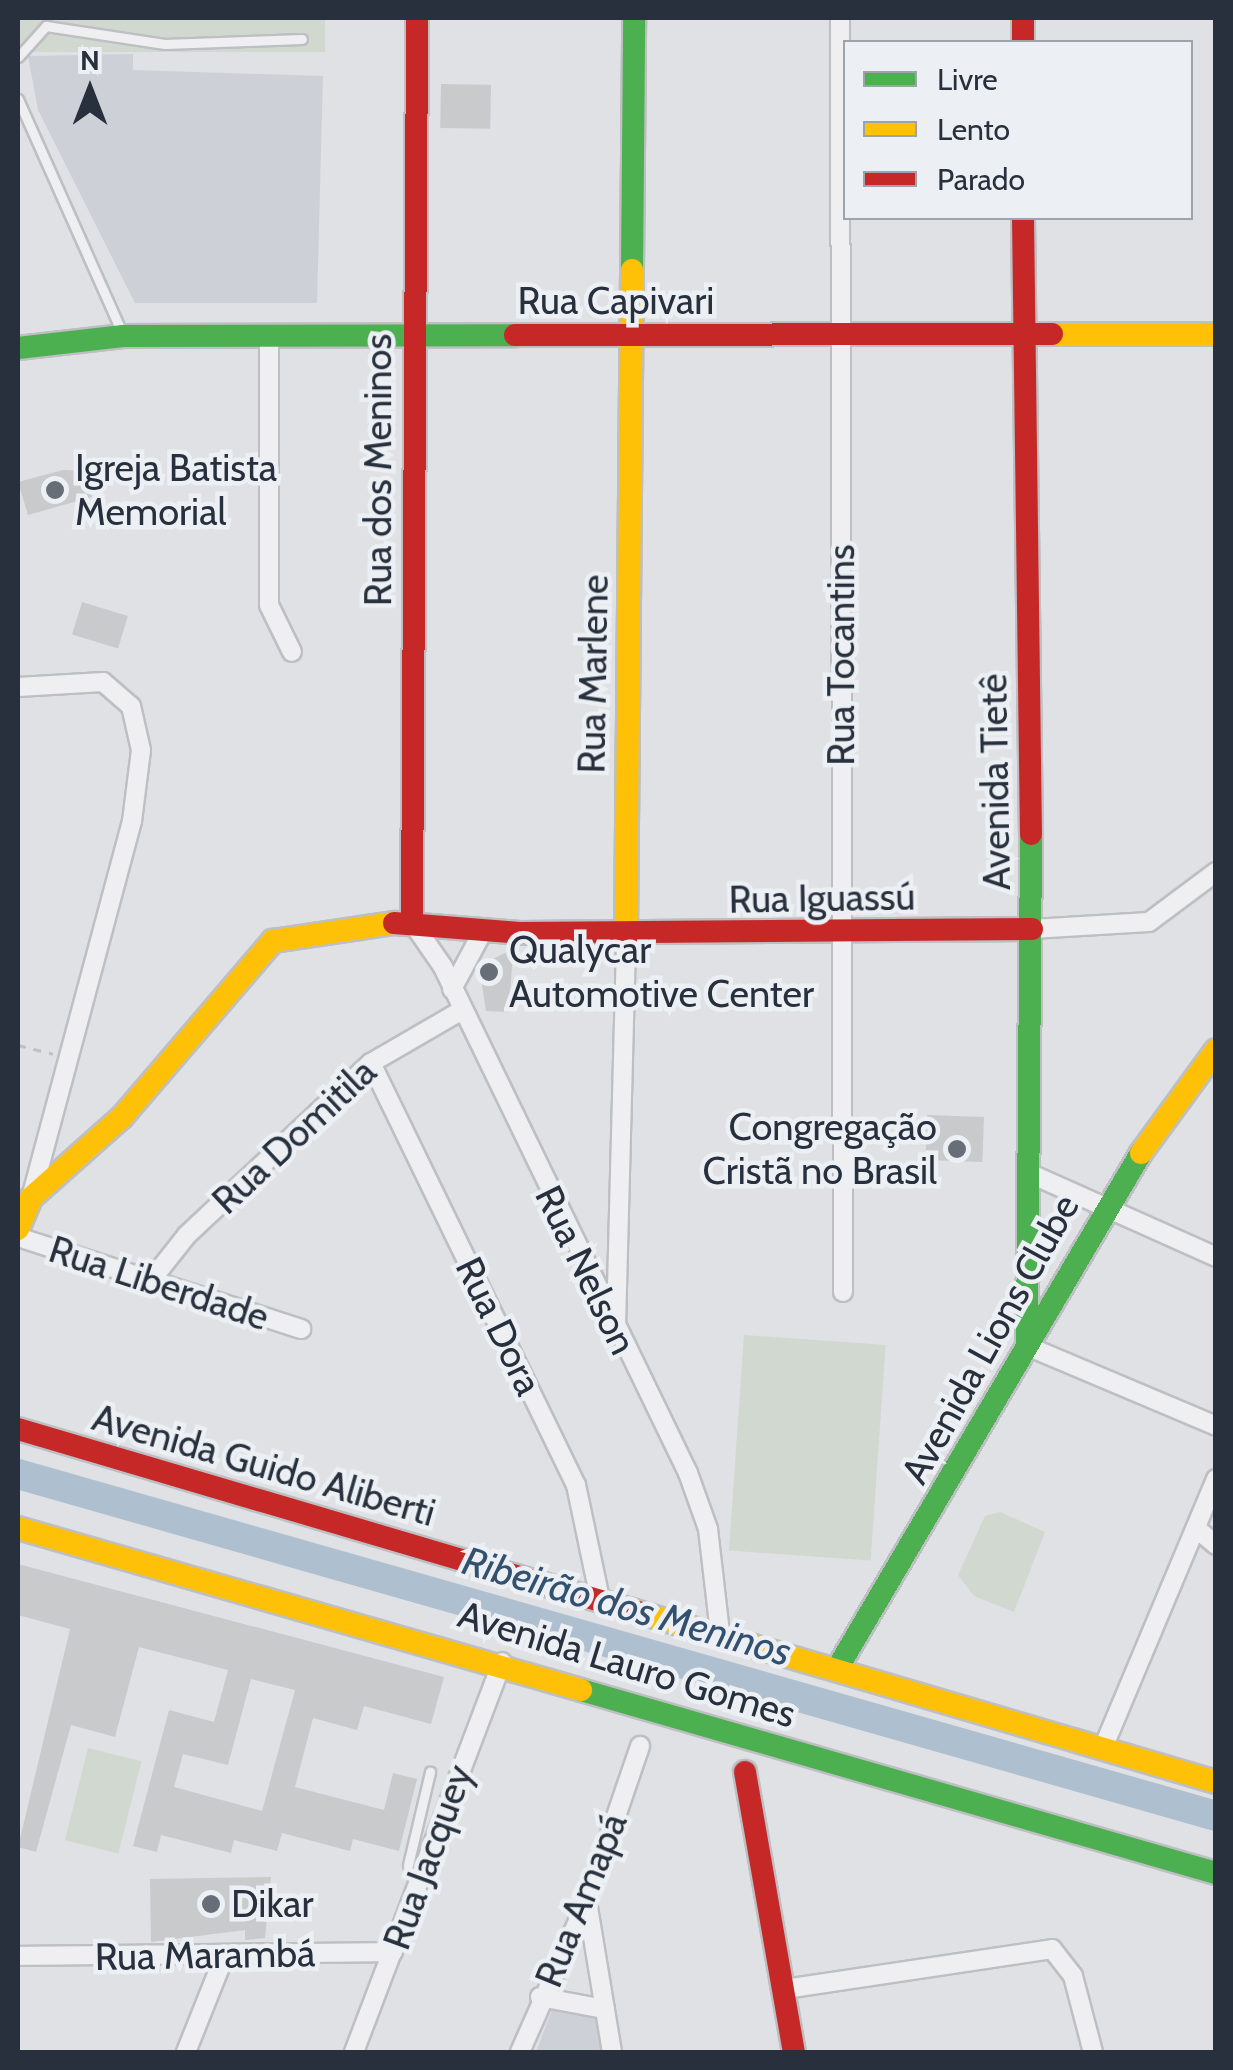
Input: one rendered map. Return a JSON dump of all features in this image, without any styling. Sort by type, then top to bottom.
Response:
[{"type":"street","name":"Rua dos Meninos","points":[[412,922],[417,18]]},
{"type":"street","name":"Rua Marlene","points":[[616,1332],[626,934],[634,18]]},
{"type":"street","name":"Rua Tocantins","points":[[840,18],[843,1292]]},
{"type":"street","name":"Avenida Tietê","points":[[1022,220],[1032,929],[1033,1175],[1027,1346]]},
{"type":"street","name":"Rua Capivari","points":[[18,348],[123,336],[1216,334]]},
{"type":"street","points":[[269,336],[269,605],[292,652]]},
{"type":"street","points":[[18,687],[89,677],[122,693],[140,730],[132,821],[64,1058],[31,1198],[18,1229]]},
{"type":"street","name":"Rua Iguassú","points":[[31,1198],[122,1116],[274,940],[342,923],[412,922],[484,932],[842,934],[1150,922],[1216,872]]},
{"type":"street","name":"Rua Nelson","points":[[412,922],[452,989],[459,1012],[700,1506],[720,1632]]},
{"type":"street","points":[[452,989],[484,932]]},
{"type":"street","name":"Rua Domitila","points":[[149,1284],[187,1235],[372,1063],[459,1012]]},
{"type":"street","name":"Avenida Lions Clube","points":[[837,1669],[1102,1211],[1212,1061]]},
{"type":"street","name":"Rua Dora","points":[[372,1063],[576,1484],[600,1599]]},
{"type":"street","points":[[1033,1175],[1102,1211],[1216,1257]]},
{"type":"street","name":"Rua Liberdade","points":[[18,1238],[149,1284],[300,1328]]},
{"type":"street","points":[[1027,1346],[1216,1426]]},
{"type":"street","name":"Avenida Guido Aliberti","points":[[18,1429],[837,1669]]},
{"type":"street","points":[[1104,1748],[1216,1479]]},
{"type":"street","name":"Avenida Lauro Gomes","points":[[18,1528],[502,1662],[1216,1874]]},
{"type":"street","points":[[1198,1528],[1216,1545]]},
{"type":"street","name":"Rua Jacquey","points":[[354,2052],[502,1662]]},
{"type":"street","name":"Avenida Lauro Gomes","points":[[837,1669],[1216,1782]]},
{"type":"street","name":"Rua Amapá","points":[[520,2052],[540,1997],[587,1901],[640,1746]]},
{"type":"street","points":[[746,1772],[794,2052]]},
{"type":"street","points":[[587,1901],[612,2052]]},
{"type":"street","points":[[785,1989],[1052,1949],[1074,1976],[1093,2052]]},
{"type":"street","name":"Rua Marambá","points":[[18,1956],[224,1957],[393,1952]]},
{"type":"street","points":[[186,2052],[224,1957]]},
{"type":"street","points":[[540,1997],[605,2009]]},
{"type":"lane","points":[[18,57],[46,26],[165,44],[302,39]]},
{"type":"lane","points":[[18,98],[123,336]]},
{"type":"lane","points":[[408,1866],[430,1772]]},
{"type":"path","points":[[18,1045],[64,1058]]},
{"type":"shaded area","points":[[18,18],[325,18],[325,52],[18,52]]},
{"type":"shaded area","points":[[133,54],[133,70],[323,76],[317,303],[135,303],[38,110],[28,56]]},
{"type":"shaded area","points":[[744,1335],[886,1345],[871,1560],[729,1550]]},
{"type":"shaded area","points":[[1000,1512],[1045,1532],[1014,1612],[974,1596],[958,1575],[985,1516]]},
{"type":"shaded area","points":[[88,1748],[141,1761],[118,1853],[65,1840]]},
{"type":"shaded area","points":[[555,2002],[596,2016],[603,2052],[536,2052]]},
{"type":"building","points":[[441,84],[491,85],[490,129],[440,128]]},
{"type":"building","name":"Igreja Batista Memorial","points":[[63,470],[81,471],[92,497],[28,515],[18,482]]},
{"type":"building","points":[[82,602],[128,616],[118,649],[72,635]]},
{"type":"building","points":[[513,949],[509,1012],[486,1011],[479,966]]},
{"type":"building","name":"Congregação Cristã no Brasil","points":[[927,1115],[984,1117],[982,1162],[925,1160]]},
{"type":"building","points":[[18,1564],[444,1677],[431,1724],[364,1706],[357,1730],[313,1718],[295,1787],[384,1810],[393,1773],[417,1779],[399,1851],[353,1839],[350,1851],[282,1833],[277,1851],[234,1840],[231,1853],[161,1835],[157,1852],[133,1846],[169,1710],[214,1722],[228,1670],[139,1647],[115,1737],[71,1725],[36,1852],[18,1847],[70,1629],[18,1615]],"holes":[[[251,1679],[295,1690],[262,1811],[174,1787],[183,1754],[228,1765]]]},
{"type":"building","name":"Dikar","points":[[271,1877],[265,1938],[245,1940],[245,1930],[151,1942],[150,1879]]},
{"type":"waterway","name":"Ribeirão dos Meninos","points":[[18,1474],[1216,1816]]},
{"type":"traffic: fast","points":[[632,270],[634,18]]},
{"type":"traffic: fast","points":[[18,348],[123,336],[515,335]]},
{"type":"traffic: fast","points":[[1027,1346],[1031,834]]},
{"type":"traffic: fast","points":[[837,1669],[1141,1153]]},
{"type":"traffic: fast","points":[[581,1690],[1216,1873]]},
{"type":"traffic: slow","points":[[626,935],[632,270]]},
{"type":"traffic: slow","points":[[1052,334],[1216,334]]},
{"type":"traffic: slow","points":[[18,1229],[31,1198],[122,1117],[273,941],[394,923]]},
{"type":"traffic: slow","points":[[1141,1153],[1216,1050]]},
{"type":"traffic: slow","points":[[18,1528],[581,1690]]},
{"type":"traffic: slow","points":[[638,1612],[1216,1782]]},
{"type":"traffic: jam","points":[[412,922],[417,18]]},
{"type":"traffic: jam","points":[[1023,18],[1023,40]]},
{"type":"traffic: jam","points":[[1023,220],[1031,834]]},
{"type":"traffic: jam","points":[[515,335],[1052,334]]},
{"type":"traffic: jam","points":[[394,923],[520,933],[1032,929]]},
{"type":"traffic: jam","points":[[18,1429],[638,1612]]},
{"type":"traffic: jam","points":[[745,1772],[794,2052]]},
{"type":"place","name":"Igreja Batista Memorial","points":[[55,490]]},
{"type":"place","name":"Qualycar Automotive Center","points":[[489,972]]},
{"type":"place","name":"Congregação Cristã no Brasil","points":[[957,1149]]},
{"type":"place","name":"Dikar","points":[[211,1904]]}]
